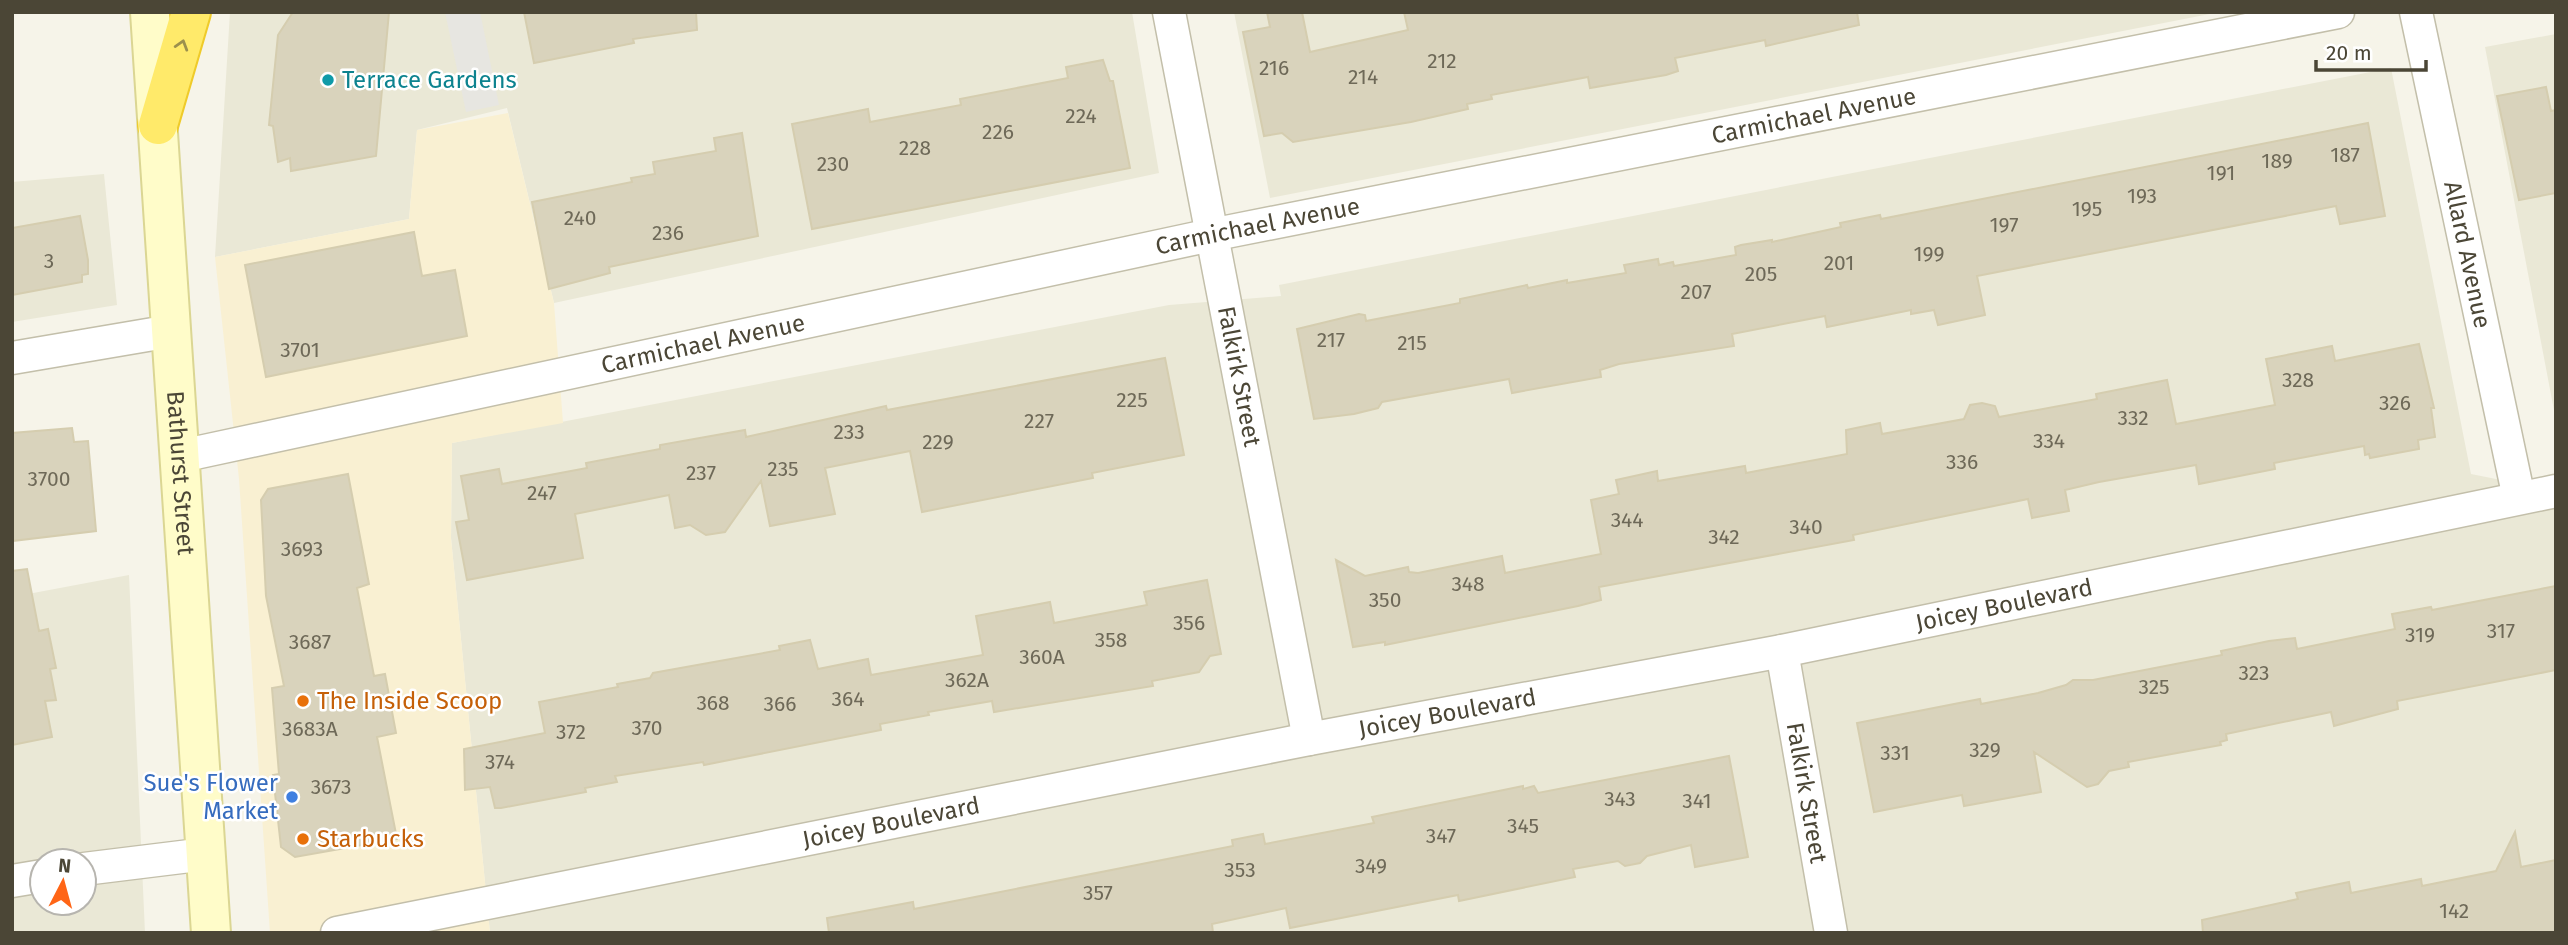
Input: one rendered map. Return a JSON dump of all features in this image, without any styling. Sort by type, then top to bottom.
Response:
[{"type":"highway","points":[[158,125],[191,12]]},
{"type":"main road","name":"Bathurst Street","points":[[150,12],[211,933]]},
{"type":"street","name":"Falkirk Street","points":[[1169,12],[1309,739]]},
{"type":"street","name":"Carmichael Avenue","points":[[181,456],[1210,235],[2338,12]]},
{"type":"street","name":"Allard Avenue","points":[[2416,12],[2519,498]]},
{"type":"street","points":[[12,358],[172,331]]},
{"type":"street","name":"Joicey Boulevard","points":[[337,933],[1309,739],[1782,651],[2556,491]]},
{"type":"street","name":"Falkirk Street","points":[[1782,651],[1831,933]]},
{"type":"street","points":[[98,867],[206,853]]},
{"type":"shaded area","points":[[230,12],[1132,12],[1159,173],[554,303],[507,108],[417,130],[409,219],[215,257]]},
{"type":"shaded area","points":[[445,12],[480,12],[499,105],[466,112]]},
{"type":"shaded area","points":[[1234,12],[2220,12],[1270,198]]},
{"type":"shaded area","points":[[2556,34],[2556,421],[2485,47]]},
{"type":"shaded area","points":[[2391,68],[2471,474],[2556,491],[2556,933],[490,933],[451,538],[452,443],[1169,305],[1281,296],[1279,285]]},
{"type":"shaded area","points":[[508,113],[554,303],[563,423],[452,443],[451,538],[490,933],[270,933],[239,479],[215,257],[409,219],[417,130]]},
{"type":"shaded area","points":[[104,174],[117,305],[12,322],[12,182]]},
{"type":"shaded area","points":[[129,575],[145,933],[12,933],[12,597]]},
{"type":"building","name":"Terrace Gardens","points":[[293,12],[389,12],[376,156],[291,171],[290,158],[278,162],[273,126],[269,125],[278,35]]},
{"type":"building","points":[[524,12],[696,12],[697,30],[633,39],[634,43],[534,63]]},
{"type":"building","points":[[1267,12],[1302,12],[1310,52],[1408,30],[1404,12],[1857,12],[1859,25],[1766,46],[1765,40],[1675,58],[1678,71],[1666,75],[1590,88],[1588,77],[1491,95],[1492,99],[1467,104],[1468,109],[1411,122],[1293,142],[1282,133],[1264,136],[1243,32],[1270,27]]},
{"type":"building","points":[[1103,60],[1110,81],[1113,81],[1130,168],[812,229],[792,124],[868,109],[870,122],[961,105],[960,99],[1068,78],[1066,67]]},
{"type":"building","points":[[2546,87],[2551,111],[2556,110],[2556,193],[2519,200],[2497,96]]},
{"type":"building","points":[[2368,123],[2385,216],[2340,224],[2336,206],[1977,276],[1985,315],[1938,325],[1934,310],[1911,314],[1911,310],[1827,327],[1825,316],[1732,334],[1734,346],[1619,364],[1600,370],[1601,377],[1512,393],[1509,379],[1382,402],[1378,408],[1354,414],[1314,419],[1297,329],[1359,314],[1365,315],[1366,321],[1460,303],[1460,299],[1527,285],[1528,288],[1626,273],[1624,265],[1658,259],[1659,265],[1673,262],[1674,266],[1736,255],[1735,247],[1741,245],[1772,242],[1841,227],[1840,223],[1880,215],[1881,219]]},
{"type":"building","points":[[742,133],[758,236],[609,267],[610,273],[549,289],[532,202],[632,182],[631,178],[655,174],[653,162],[716,151],[714,138]]},
{"type":"building","points":[[80,216],[88,260],[88,274],[82,275],[82,282],[12,295],[12,228]]},
{"type":"building","points":[[414,232],[422,276],[455,270],[467,336],[266,377],[245,265]]},
{"type":"building","points":[[2419,344],[2434,408],[2431,408],[2435,437],[2418,440],[2419,449],[2370,458],[2369,454],[2365,455],[2364,446],[2274,463],[2275,469],[2199,484],[2196,465],[2099,482],[2065,490],[2069,511],[2032,518],[2028,499],[1853,535],[1854,540],[1599,587],[1601,600],[1578,606],[1385,645],[1385,642],[1353,647],[1336,560],[1365,576],[1408,567],[1409,572],[1418,573],[1502,556],[1505,573],[1601,554],[1591,500],[1619,494],[1616,480],[1657,471],[1658,481],[1745,466],[1746,473],[1847,454],[1846,430],[1880,423],[1882,434],[1964,419],[1970,405],[1982,403],[1995,406],[1999,417],[2097,399],[2096,394],[2167,380],[2176,424],[2275,405],[2266,359],[2332,346],[2335,361]]},
{"type":"building","points":[[1165,358],[1184,455],[1092,473],[1093,478],[922,512],[910,451],[825,468],[835,514],[770,526],[761,481],[725,532],[706,535],[690,525],[675,528],[669,495],[575,514],[583,558],[467,580],[456,522],[469,520],[461,476],[499,469],[502,484],[587,468],[586,463],[660,449],[660,445],[745,430],[746,437],[886,406],[887,410]]},
{"type":"building","points":[[72,428],[74,442],[88,441],[96,531],[12,541],[12,433]]},
{"type":"building","points":[[348,474],[369,584],[357,588],[374,676],[385,674],[396,733],[377,737],[397,839],[295,857],[281,847],[273,775],[279,774],[272,688],[284,686],[266,596],[261,500],[268,489]]},
{"type":"building","points":[[27,569],[39,631],[48,629],[56,668],[50,669],[56,700],[45,701],[52,737],[12,745],[12,571]]},
{"type":"building","points":[[1207,580],[1221,654],[1210,656],[1199,672],[1152,681],[1153,686],[994,712],[992,701],[928,712],[929,715],[880,724],[881,730],[704,765],[703,762],[615,776],[617,782],[585,788],[586,792],[501,808],[495,808],[490,787],[465,790],[464,749],[545,733],[539,702],[618,687],[617,684],[650,678],[653,673],[780,650],[779,646],[810,640],[818,669],[868,659],[871,675],[983,655],[976,616],[1050,602],[1054,623],[1147,605],[1144,592]]},
{"type":"building","points":[[2556,586],[2556,670],[2397,701],[2398,709],[2334,726],[2331,712],[2226,734],[2227,740],[2220,742],[2221,745],[2128,762],[2129,767],[2109,771],[2098,784],[2087,787],[2034,752],[2041,792],[1964,806],[1962,795],[1874,812],[1857,723],[1980,699],[1981,704],[2038,693],[2066,685],[2073,680],[2093,680],[2222,655],[2221,651],[2269,641],[2295,638],[2297,649],[2395,629],[2392,614],[2431,607],[2432,610]]},
{"type":"building","points":[[1729,756],[1748,857],[1695,867],[1691,845],[1647,856],[1640,863],[1625,866],[1618,861],[1573,869],[1575,877],[1459,901],[1458,895],[1290,928],[1286,908],[1212,924],[1213,933],[829,933],[827,918],[913,902],[914,909],[1233,846],[1232,840],[1263,834],[1265,844],[1374,823],[1372,817],[1523,786],[1523,789],[1534,786],[1538,793]]},
{"type":"building","points":[[2515,832],[2521,867],[2556,860],[2556,933],[2203,933],[2202,920],[2298,899],[2296,893],[2349,882],[2351,893],[2421,879],[2422,886],[2496,871]]},
{"type":"place","name":"Terrace Gardens","points":[[328,80]]},
{"type":"place","name":"The Inside Scoop","points":[[303,701]]},
{"type":"place","name":"Sue's Flower Market","points":[[292,797]]},
{"type":"place","name":"Starbucks","points":[[303,839]]}]
